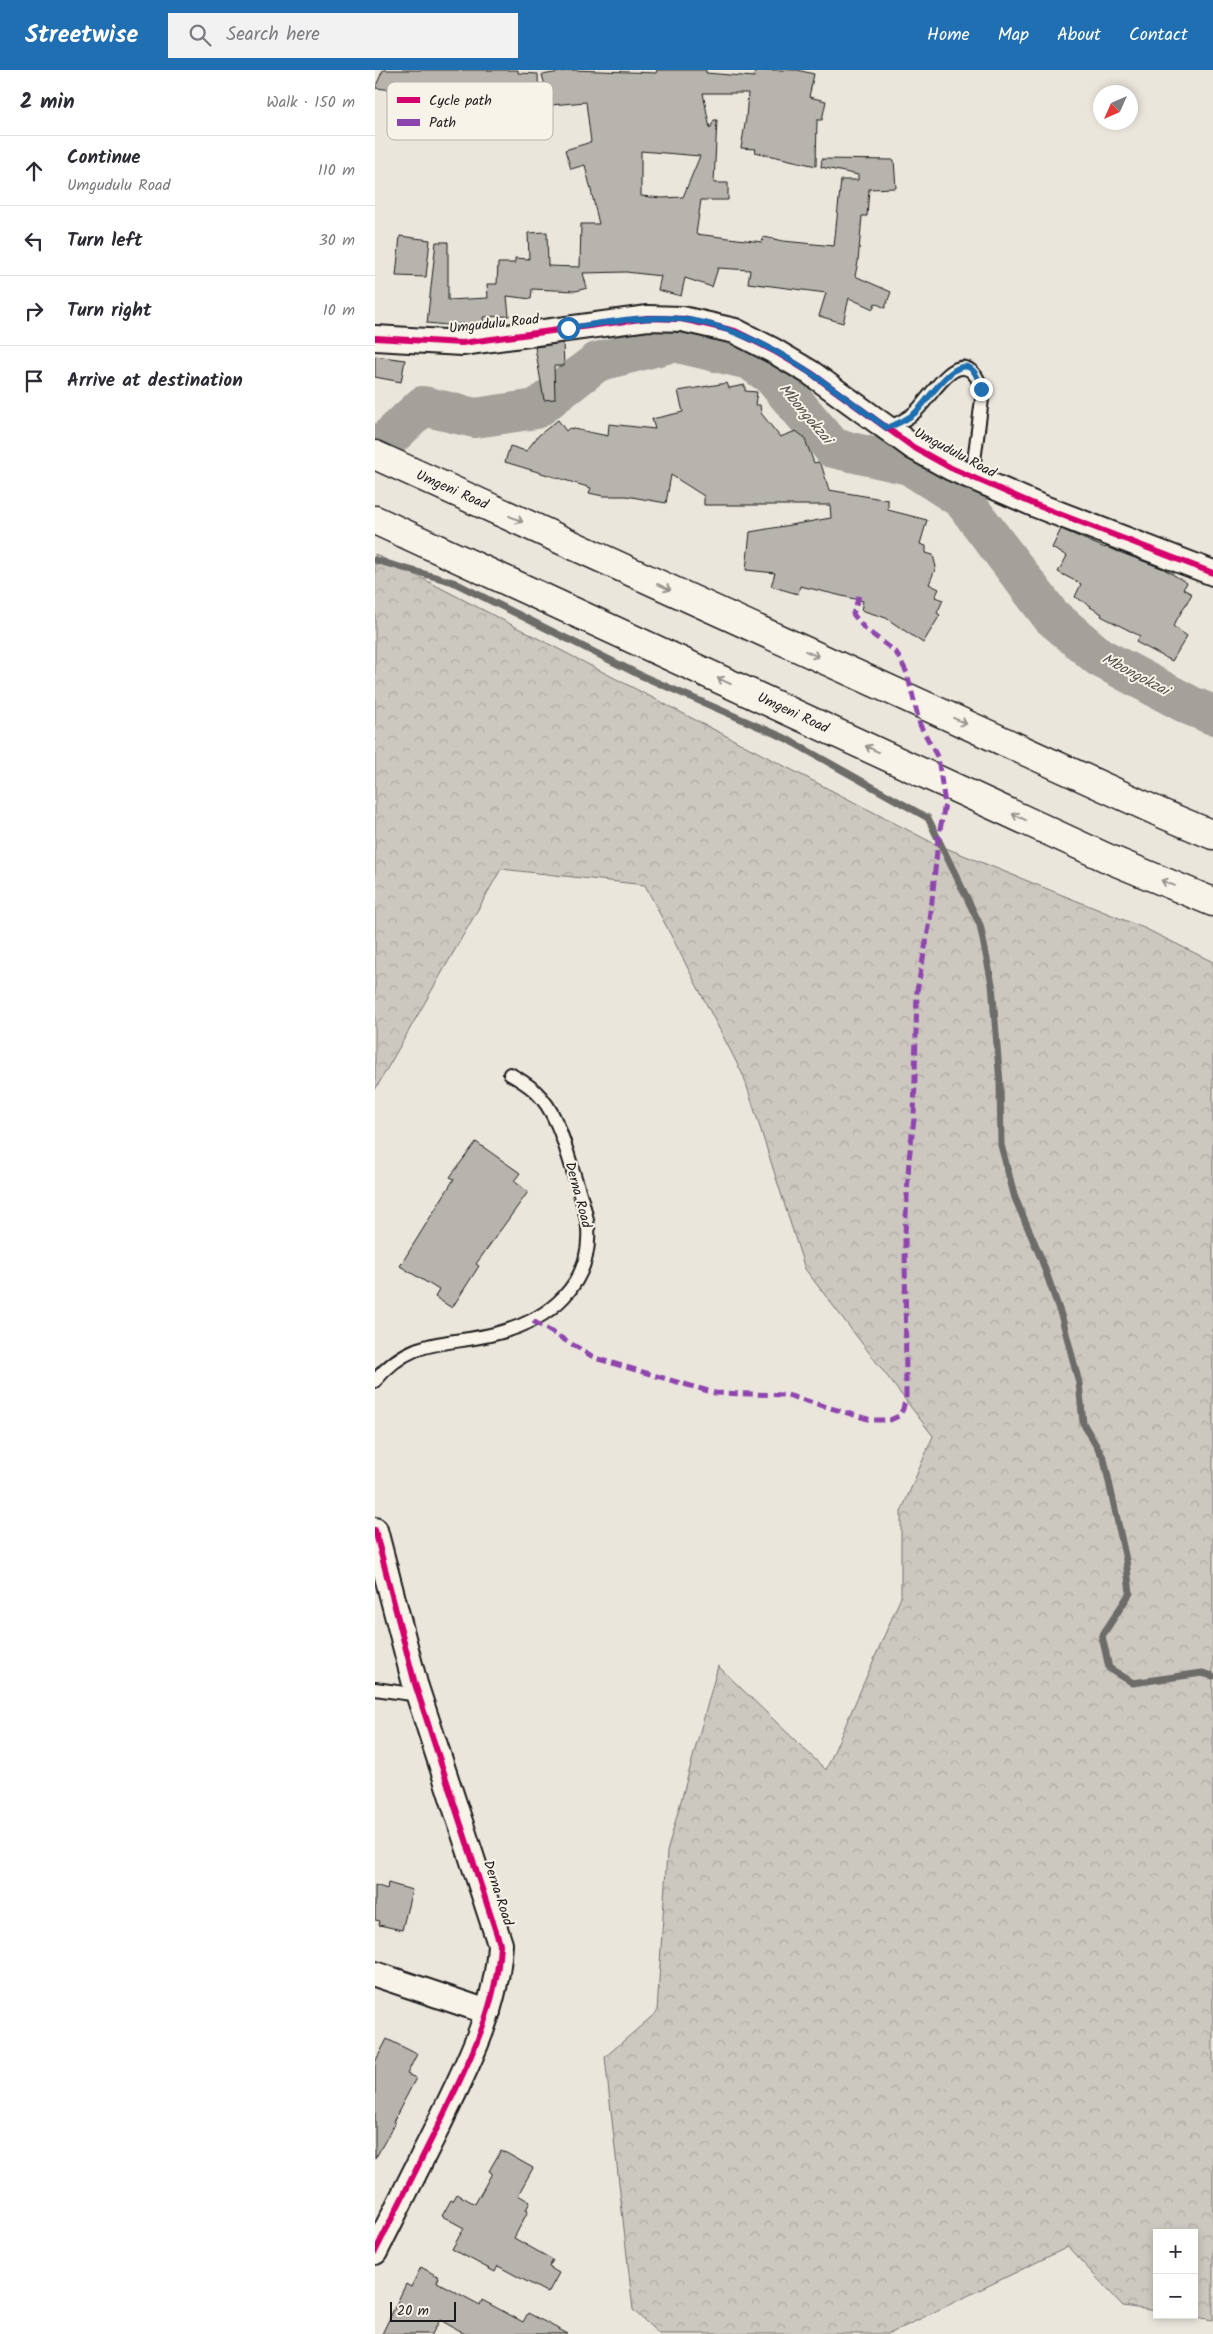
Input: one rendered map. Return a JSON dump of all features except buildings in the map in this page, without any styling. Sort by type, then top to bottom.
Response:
[{"type":"highway","name":"Umgeni Road","points":[[375,455],[1145,806],[1213,835]]},
{"type":"highway","name":"Umgeni Road","points":[[375,520],[1107,858],[1213,902]]},
{"type":"street","name":"Umgudulu Road","points":[[375,338],[462,343],[648,318],[682,319],[735,332],[774,350],[811,373],[913,447],[980,482],[1213,573]]},
{"type":"street","name":"Derna Road","points":[[375,1530],[419,1695],[500,1944],[499,1965],[488,2012],[472,2057],[375,2252]]},
{"type":"street","points":[[375,1974],[488,2012]]},
{"type":"lane","points":[[887,428],[899,424],[915,413],[952,371],[962,367],[969,369],[977,377],[982,399],[974,461],[980,482]]},
{"type":"lane","name":"Derna Road","points":[[375,1381],[386,1368],[403,1355],[420,1347],[498,1333],[533,1321],[562,1300],[580,1276],[585,1262],[588,1228],[585,1209],[562,1138],[553,1116],[536,1092],[510,1074]]},
{"type":"lane","points":[[375,1689],[419,1695]]},
{"type":"green space","points":[[375,554],[931,842],[1144,928],[1213,962],[1213,2320],[1198,2317],[1198,2229],[1153,2229],[1153,2310],[1123,2306],[1068,2247],[889,2334],[659,2334],[633,2310],[605,2057],[657,2012],[667,1852],[718,1666],[826,1770],[901,1597],[901,1512],[933,1436],[805,1269],[744,1077],[645,885],[501,869],[375,1090]]},
{"type":"waterway","name":"Mbongokzai","points":[[375,451],[423,406],[475,418],[536,409],[597,362],[674,342],[750,360],[772,376],[833,448],[909,465],[962,499],[1051,616],[1099,657],[1191,706],[1213,715]]},
{"type":"waterway","points":[[375,560],[453,582],[640,675],[785,738],[928,818],[980,925],[992,984],[1000,1083],[1001,1145],[1015,1198],[1041,1258],[1062,1318],[1079,1383],[1083,1423],[1104,1459],[1126,1560],[1130,1593],[1102,1636],[1109,1668],[1133,1683],[1202,1673],[1213,1676]]},
{"type":"marked path","points":[[533,1321],[595,1358],[715,1393],[787,1395],[871,1420],[890,1420],[899,1416],[903,1409],[906,1396],[905,1234],[909,1159],[914,1119],[917,991],[930,921],[938,840],[945,804],[938,758],[920,725],[907,673],[896,652],[865,629],[853,614],[860,593]]},
{"type":"cycle path","points":[[375,338],[462,343],[648,318],[682,319],[735,331],[811,373],[913,447],[951,468],[1036,505],[1213,573]]},
{"type":"cycle path","points":[[375,1530],[415,1684],[500,1944],[493,1992],[478,2038],[449,2104],[375,2252]]},
{"type":"route","points":[[568,328],[648,318],[682,319],[735,332],[774,350],[811,373],[887,428],[899,424],[915,413],[947,376],[957,368],[969,369],[977,377],[981,389]]}]
